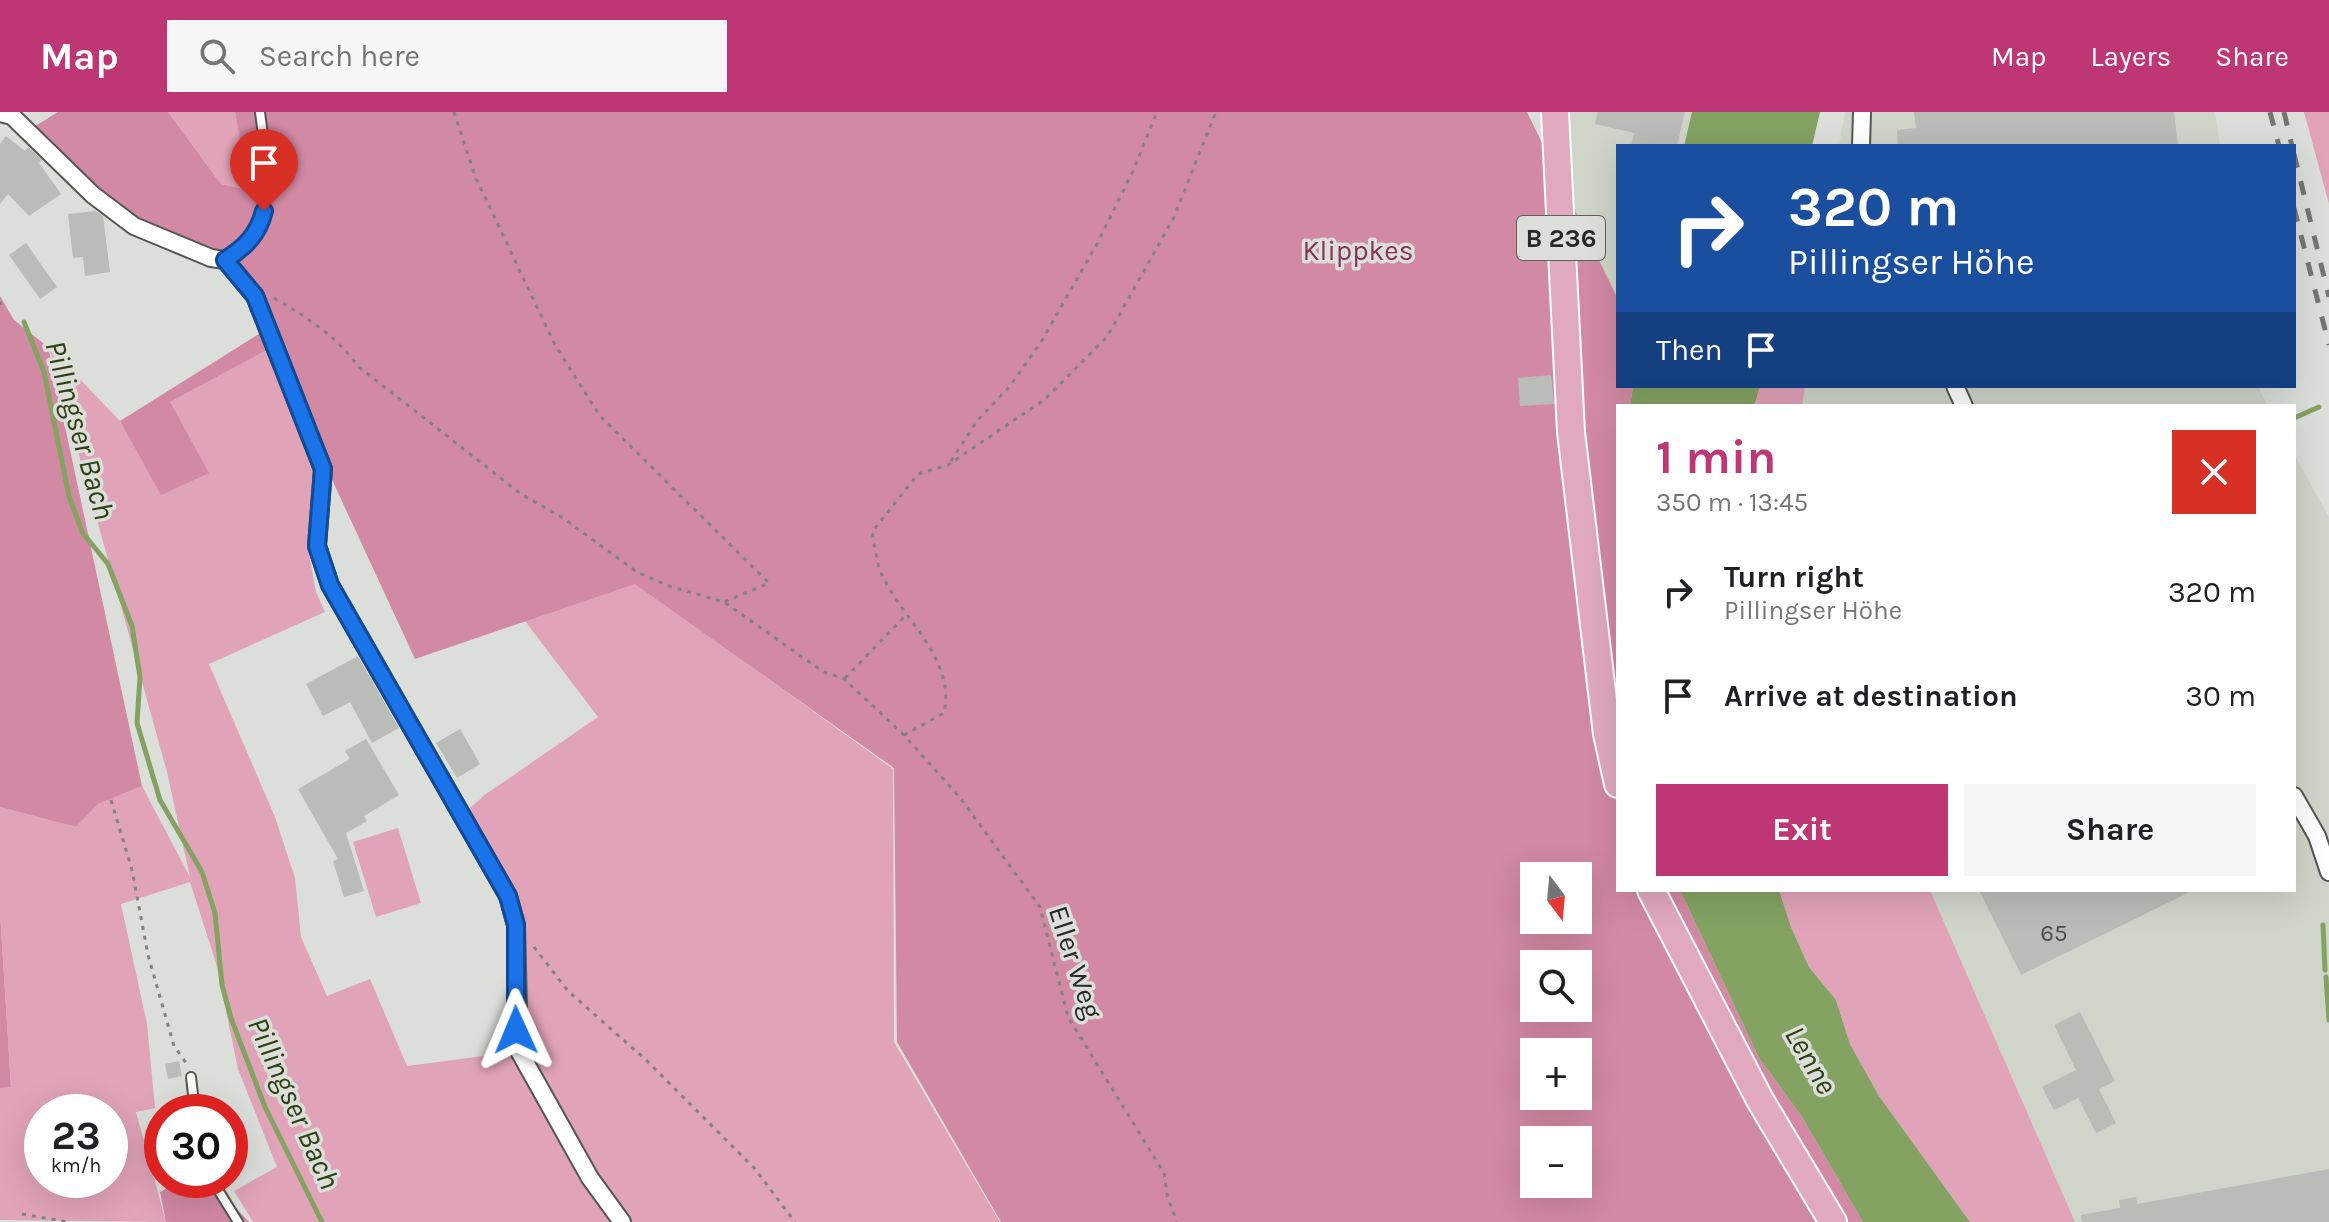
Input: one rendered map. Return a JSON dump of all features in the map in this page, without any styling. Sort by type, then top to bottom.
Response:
[{"type":"main road","name":"B 236","points":[[1555,112],[1567,363],[1584,554],[1607,734],[1616,775]]},
{"type":"main road","points":[[1652,892],[1760,1100],[1833,1222]]},
{"type":"street","points":[[1861,144],[1862,112]]},
{"type":"street","points":[[0,113],[12,116],[93,195],[134,226],[211,258],[225,260],[255,296],[323,469],[317,546],[330,585],[508,896],[516,925],[515,1017],[519,1051],[590,1178],[622,1222]]},
{"type":"street","points":[[2296,799],[2317,836],[2329,872]]},
{"type":"lane","points":[[225,260],[246,246],[261,226],[266,162],[260,112]]},
{"type":"lane","points":[[191,1077],[193,1094]]},
{"type":"lane","points":[[223,1198],[238,1222]]},
{"type":"path","points":[[454,112],[475,176],[555,345],[600,416],[769,583],[724,602]]},
{"type":"path","points":[[948,465],[977,421],[1010,386],[1041,342],[1097,244],[1140,158],[1157,112]]},
{"type":"path","points":[[904,735],[944,713],[947,687],[930,648],[880,573],[872,532],[918,474],[948,465],[1044,400],[1107,337],[1173,219],[1216,112]]},
{"type":"path","name":"Eller Weg","points":[[255,296],[270,295],[318,324],[339,341],[359,367],[521,494],[563,518],[637,572],[669,586],[724,602],[822,671],[844,679],[904,735],[969,810],[1040,907],[1068,1017],[1164,1173],[1167,1195],[1177,1222]]},
{"type":"path","points":[[844,679],[906,615]]},
{"type":"path","points":[[111,800],[132,870],[152,969],[174,1046],[186,1059],[191,1077]]},
{"type":"path","points":[[516,925],[568,991],[645,1059],[755,1169],[795,1222]]},
{"type":"path","points":[[22,1214],[68,1222]]},
{"type":"shaded area","points":[[168,112],[235,112],[250,190],[221,184]]},
{"type":"shaded area","points":[[1568,112],[1692,112],[1684,144],[1616,144],[1616,295],[1568,197]]},
{"type":"shaded area","points":[[1845,112],[2215,112],[2220,144],[1839,144]]},
{"type":"shaded area","points":[[2304,112],[2329,112],[2329,204]]},
{"type":"shaded area","points":[[49,347],[120,421],[162,495],[170,402],[271,348],[319,468],[309,554],[316,592],[325,612],[209,664],[275,817],[295,878],[301,937],[327,996],[370,979],[407,1066],[514,1052],[617,1222],[253,1222],[238,1198],[248,1198],[248,1183],[277,1167],[238,1069],[216,963],[190,882],[121,904],[147,1024],[154,1094],[144,1094],[144,1110],[136,1112],[144,1141],[144,1198],[159,1198],[166,1222],[0,1220],[0,1088],[11,1086],[0,912],[0,807],[76,827],[98,804],[142,786],[190,877],[167,772]]},
{"type":"shaded area","points":[[1759,388],[1805,388],[1802,404],[1755,404]]},
{"type":"shaded area","points":[[1805,388],[2259,388],[2266,404],[1802,404]]},
{"type":"shaded area","points":[[2296,458],[2329,517],[2329,1222],[2075,1222],[1931,892],[2296,892]]},
{"type":"shaded area","points":[[636,583],[893,769],[894,1042],[1000,1222],[626,1222],[592,1176],[523,1051],[519,925],[463,814],[486,794],[598,717],[525,621]]},
{"type":"shaded area","points":[[398,828],[421,903],[376,917],[353,842]]},
{"type":"shaded area","points":[[1780,892],[1931,892],[2075,1222],[1970,1222],[1879,1096],[1850,1044],[1836,1000],[1809,967]]},
{"type":"green space","name":"Klippkes","points":[[58,112],[168,112],[221,184],[249,190],[235,112],[1527,112],[1616,295],[1616,388],[1633,388],[1630,404],[1616,404],[1616,892],[1681,892],[1759,1058],[1802,1117],[1863,1222],[1001,1222],[897,1042],[894,768],[635,584],[415,659],[328,471],[258,291],[234,258],[140,224],[94,189],[32,128]]},
{"type":"green space","points":[[0,296],[14,320],[48,347],[142,786],[98,804],[76,827],[0,807]]},
{"type":"green space","points":[[265,330],[271,348],[170,402],[209,473],[161,495],[120,421]]},
{"type":"green space","points":[[0,912],[11,1087],[0,1088]]},
{"type":"green space","points":[[161,1198],[227,1198],[249,1222],[166,1222]]},
{"type":"water","points":[[1692,112],[1820,112],[1812,144],[1684,144]]},
{"type":"water","points":[[1633,388],[1759,388],[1755,404],[1630,404]]},
{"type":"water","name":"Lenne","points":[[1681,892],[1780,892],[1809,967],[1836,1000],[1850,1044],[1879,1096],[1970,1222],[1863,1222],[1802,1117],[1759,1058]]},
{"type":"building","points":[[1598,112],[1685,112],[1677,144],[1631,144],[1634,133],[1595,124]]},
{"type":"building","points":[[1914,112],[2174,112],[2178,144],[1898,144],[1897,130],[1916,128]]},
{"type":"building","points":[[6,136],[25,151],[28,147],[42,160],[39,163],[61,194],[29,216],[8,194],[0,204],[0,144]]},
{"type":"building","points":[[95,211],[103,216],[110,272],[85,276],[83,257],[73,258],[68,214]]},
{"type":"building","points":[[26,243],[57,287],[40,299],[9,255]]},
{"type":"building","points":[[1551,375],[1554,404],[1520,406],[1518,378]]},
{"type":"building","points":[[358,656],[399,728],[372,743],[350,702],[323,716],[306,684]]},
{"type":"building","points":[[460,729],[480,764],[457,778],[436,743]]},
{"type":"building","points":[[366,739],[399,795],[364,816],[367,821],[346,833],[364,891],[344,897],[333,861],[338,859],[298,789],[350,759],[345,751]]},
{"type":"building","points":[[1980,892],[2190,892],[2021,975]]},
{"type":"building","points":[[2080,1012],[2115,1081],[2099,1089],[2116,1123],[2096,1133],[2078,1098],[2054,1110],[2042,1087],[2076,1070],[2054,1025]]},
{"type":"building","points":[[179,1061],[182,1076],[168,1079],[165,1064]]},
{"type":"building","points":[[2329,1169],[2329,1222],[2082,1222],[2081,1215],[2120,1208],[2119,1200],[2136,1197],[2137,1204]]},
{"type":"waterway","name":"Pillingser Bach","points":[[24,322],[44,372],[69,496],[82,532],[108,564],[132,626],[140,677],[137,723],[160,800],[202,872],[215,913],[222,985],[231,1018],[265,1107],[322,1222]]},
{"type":"waterway","points":[[2296,417],[2319,407]]},
{"type":"waterway","points":[[2323,925],[2325,970]]},
{"type":"waterway","points":[[2326,977],[2329,1020]]},
{"type":"railway","points":[[2270,112],[2278,144]]},
{"type":"railway","points":[[2284,112],[2292,144]]},
{"type":"railway","points":[[2296,162],[2329,297]]},
{"type":"railway","points":[[2296,216],[2329,345]]},
{"type":"route","points":[[264,211],[261,226],[246,246],[225,260],[255,296],[323,469],[317,546],[330,585],[508,896],[516,925],[516,1030]]}]
